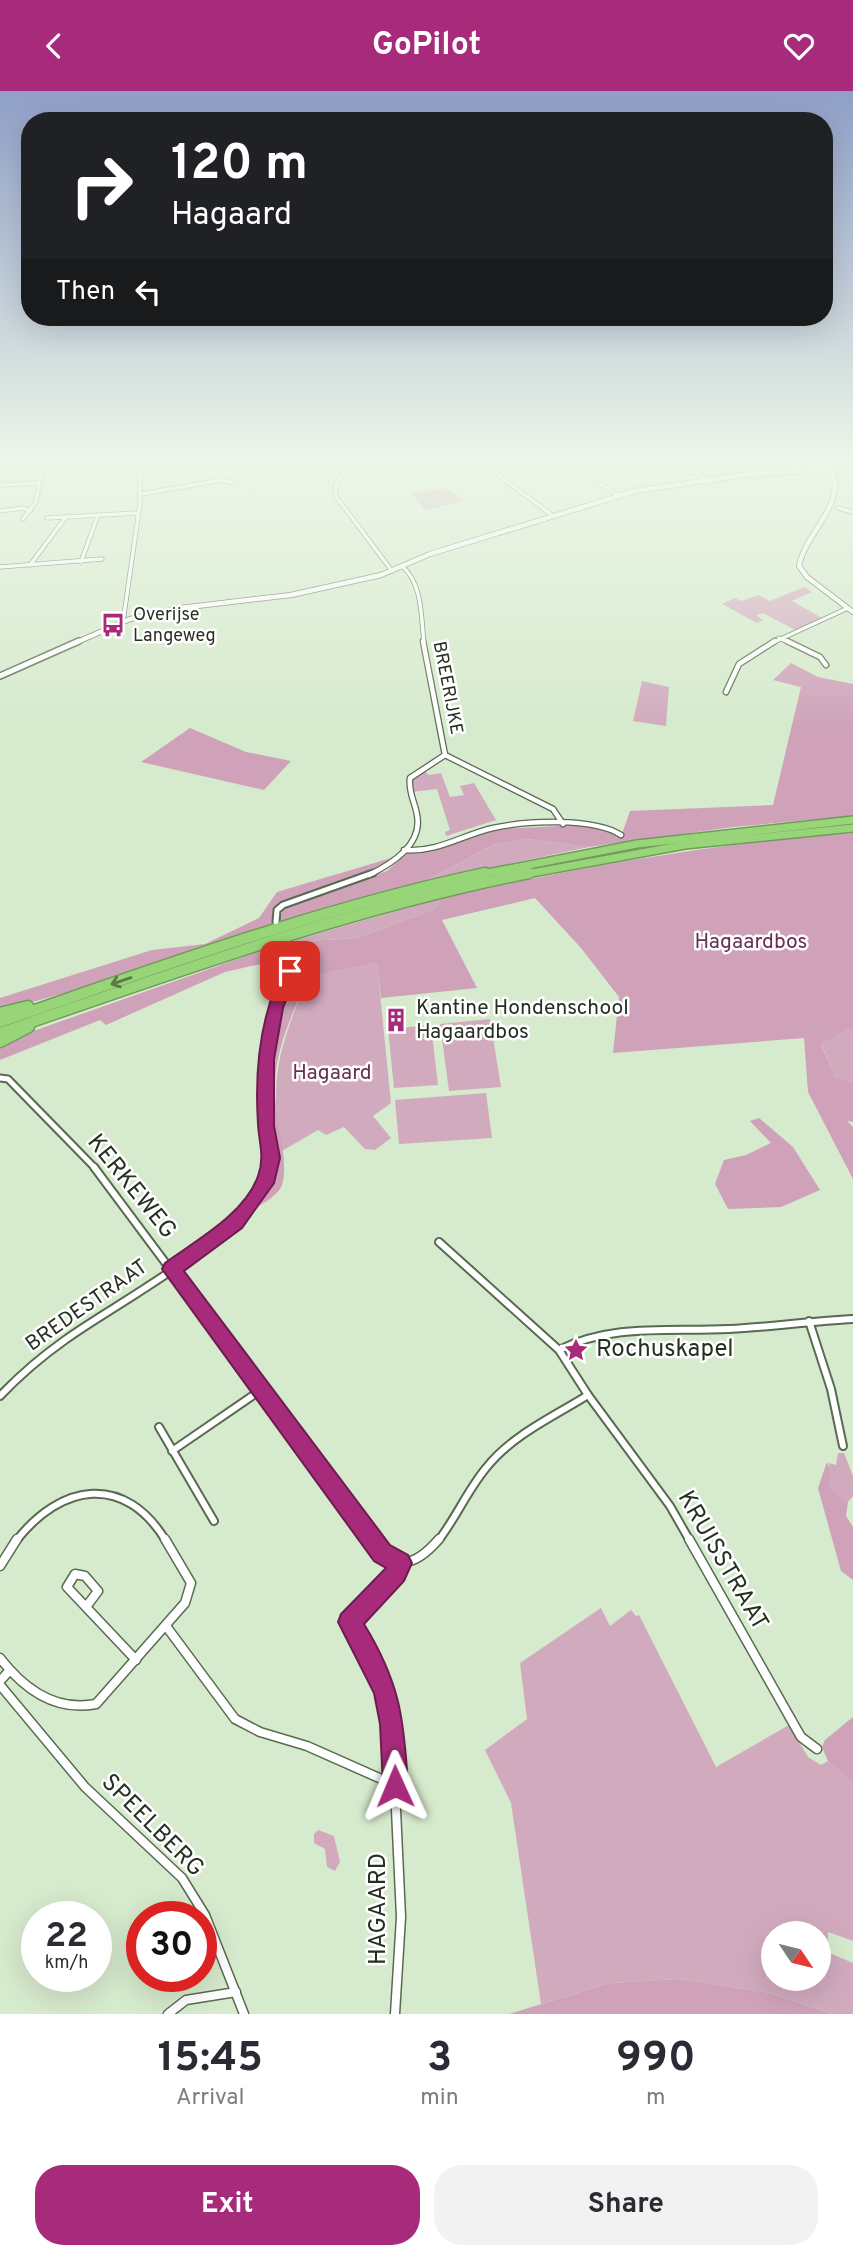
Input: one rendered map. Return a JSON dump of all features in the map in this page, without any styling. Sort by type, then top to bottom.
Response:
[{"type":"highway","points":[[0,1022],[339,910],[472,876],[650,842],[755,828],[853,820]]},
{"type":"highway","points":[[0,1033],[342,919],[477,884],[656,850],[760,836],[853,828]]},
{"type":"highway","points":[[0,1013],[83,994]]},
{"type":"highway","points":[[0,1042],[21,1033],[37,1021]]},
{"type":"street","points":[[30,565],[41,550]]},
{"type":"street","points":[[81,562],[85,550]]},
{"type":"street","points":[[123,622],[133,550]]},
{"type":"street","points":[[376,550],[392,571]]},
{"type":"street","points":[[0,676],[123,622],[180,608],[315,591],[392,571],[450,550]]},
{"type":"street","points":[[805,550],[799,562],[807,577],[853,612]]},
{"type":"street","points":[[0,567],[102,559]]},
{"type":"street","name":"BREERIJKE","points":[[402,566],[409,572],[420,600],[424,649],[445,755],[410,778],[409,791],[418,824],[404,850]]},
{"type":"street","points":[[726,692],[737,667],[779,638],[848,608]]},
{"type":"street","points":[[779,638],[820,657],[826,665]]},
{"type":"street","points":[[445,755],[553,809],[563,824]]},
{"type":"street","points":[[276,922],[277,909],[283,905],[383,869],[404,850],[430,851],[501,827],[563,824],[607,827],[621,835]]},
{"type":"street","name":"BREDESTRAAT","points":[[0,1396],[22,1373],[54,1349],[235,1223],[257,1196],[270,1169],[266,1126],[266,1059],[275,1008],[292,963],[288,945]]},
{"type":"street","name":"KERKEWEG","points":[[0,1078],[8,1079],[95,1168],[382,1553],[401,1563]]},
{"type":"street","points":[[439,1242],[559,1350],[589,1395]]},
{"type":"street","points":[[559,1350],[571,1342],[634,1330],[731,1328],[853,1319]]},
{"type":"street","points":[[809,1321],[831,1389],[844,1446]]},
{"type":"street","points":[[172,1451],[261,1390]]},
{"type":"street","name":"HAGAARD","points":[[395,2014],[401,1917],[392,1724],[386,1693],[373,1660],[349,1622],[397,1573],[401,1563],[411,1562],[434,1545],[478,1478],[501,1452],[589,1395]]},
{"type":"street","name":"KRUISSTRAAT","points":[[589,1395],[670,1506],[801,1737],[817,1749]]},
{"type":"street","points":[[159,1427],[214,1521]]},
{"type":"street","points":[[0,1566],[18,1535],[49,1509],[86,1495],[118,1496],[132,1502],[152,1519],[189,1577],[190,1593],[166,1626],[104,1697],[87,1707],[75,1707],[54,1700],[18,1681],[0,1658]]},
{"type":"street","points":[[86,1607],[136,1660]]},
{"type":"street","points":[[166,1626],[235,1719],[260,1732],[307,1746],[395,1786]]},
{"type":"street","points":[[0,1683],[9,1671]]},
{"type":"street","points":[[7,1694],[18,1681]]},
{"type":"street","name":"SPEELBERG","points":[[0,1683],[85,1787],[182,1878],[205,1915],[244,2014]]},
{"type":"street","points":[[168,2014],[186,2000],[236,1992]]},
{"type":"green space","points":[[804,587],[812,592],[792,601],[822,618],[795,630],[763,613],[756,615],[763,620],[757,623],[722,604],[735,598],[741,601],[759,595],[770,601]]},
{"type":"green space","points":[[791,663],[818,677],[853,684],[853,816],[733,827],[589,847],[527,839],[493,845],[423,882],[279,922],[284,906],[387,871],[407,853],[433,851],[497,829],[581,825],[622,834],[630,811],[773,805],[801,687],[773,680]]},
{"type":"green space","points":[[642,681],[669,687],[666,726],[633,721]]},
{"type":"green space","points":[[190,728],[246,752],[291,761],[264,790],[141,762]]},
{"type":"green space","points":[[424,771],[429,775],[441,773],[450,797],[464,795],[460,786],[474,783],[496,820],[446,836],[445,832],[450,830],[437,789],[411,792],[413,777]]},
{"type":"green space","name":"Hagaardbos","points":[[853,833],[853,1033],[848,1029],[821,1044],[835,1077],[853,1082],[853,1122],[847,1121],[853,1127],[853,1179],[808,1092],[804,1038],[613,1053],[619,997],[581,948],[535,898],[442,920],[477,988],[381,998],[377,963],[308,977],[287,1029],[276,1070],[275,1096],[284,1163],[282,1185],[274,1196],[254,1209],[253,1205],[273,1169],[268,1126],[269,1058],[277,1008],[294,962],[289,942],[357,938],[435,909],[441,898],[543,877],[697,850]]},
{"type":"green space","points":[[527,839],[589,847],[423,882],[493,845]]},
{"type":"green space","points":[[398,856],[388,865],[276,908],[273,924],[101,983],[0,1011],[0,998],[152,950],[205,944],[259,918],[277,892]]},
{"type":"green space","points":[[441,898],[435,909],[357,938],[289,942]]},
{"type":"green space","points":[[283,943],[291,959],[279,992],[274,977],[283,959],[225,972],[106,1025],[100,1020],[0,1060],[0,1045],[22,1035]]},
{"type":"green space","name":"Hagaard","points":[[377,963],[391,1103],[373,1116],[391,1138],[375,1150],[365,1149],[344,1127],[326,1135],[318,1130],[282,1151],[276,1102],[279,1062],[290,1022],[308,977]]},
{"type":"green space","points":[[490,1019],[501,1087],[449,1091],[440,1024]]},
{"type":"green space","points":[[431,1025],[438,1085],[394,1088],[388,1029]]},
{"type":"green space","points":[[848,1029],[853,1033],[853,1082],[835,1077],[821,1043]]},
{"type":"green space","points":[[486,1093],[492,1138],[399,1144],[395,1100]]},
{"type":"green space","points":[[759,1118],[793,1147],[820,1190],[781,1207],[728,1209],[715,1184],[724,1160],[746,1155],[771,1143],[750,1121]]},
{"type":"green space","points":[[838,1453],[844,1453],[853,1476],[853,1496],[848,1502],[835,1495],[829,1487],[829,1463],[836,1465]]},
{"type":"green space","points":[[827,1462],[833,1493],[848,1502],[846,1516],[853,1527],[853,1580],[841,1571],[818,1488]]},
{"type":"green space","points":[[601,1608],[610,1626],[631,1610],[636,1616],[639,1615],[716,1767],[789,1725],[808,1757],[821,1765],[828,1761],[853,1783],[853,1941],[831,1933],[831,1921],[761,1921],[761,1991],[831,1991],[831,1954],[853,1963],[853,2014],[832,2014],[770,1993],[678,1979],[610,1983],[541,2004],[511,1803],[485,1750],[527,1719],[520,1663]]},
{"type":"green space","points":[[853,1717],[853,1783],[828,1761],[822,1747],[825,1740]]},
{"type":"green space","points":[[318,1830],[334,1836],[340,1862],[335,1871],[327,1867],[325,1849],[314,1843],[314,1834]]},
{"type":"green space","points":[[678,1979],[770,1993],[832,2014],[509,2014],[610,1983]]},
{"type":"place","name":"Overijse Langeweg","points":[[113,625]]},
{"type":"place","name":"Kantine Hondenschool Hagaardbos","points":[[396,1020]]},
{"type":"place","name":"Rochuskapel","points":[[576,1350]]},
{"type":"route","points":[[290,971],[275,1008],[266,1059],[266,1126],[272,1158],[265,1183],[235,1223],[171,1269],[382,1553],[401,1563],[397,1573],[349,1622],[373,1660],[386,1693],[392,1724],[395,1786]]}]
